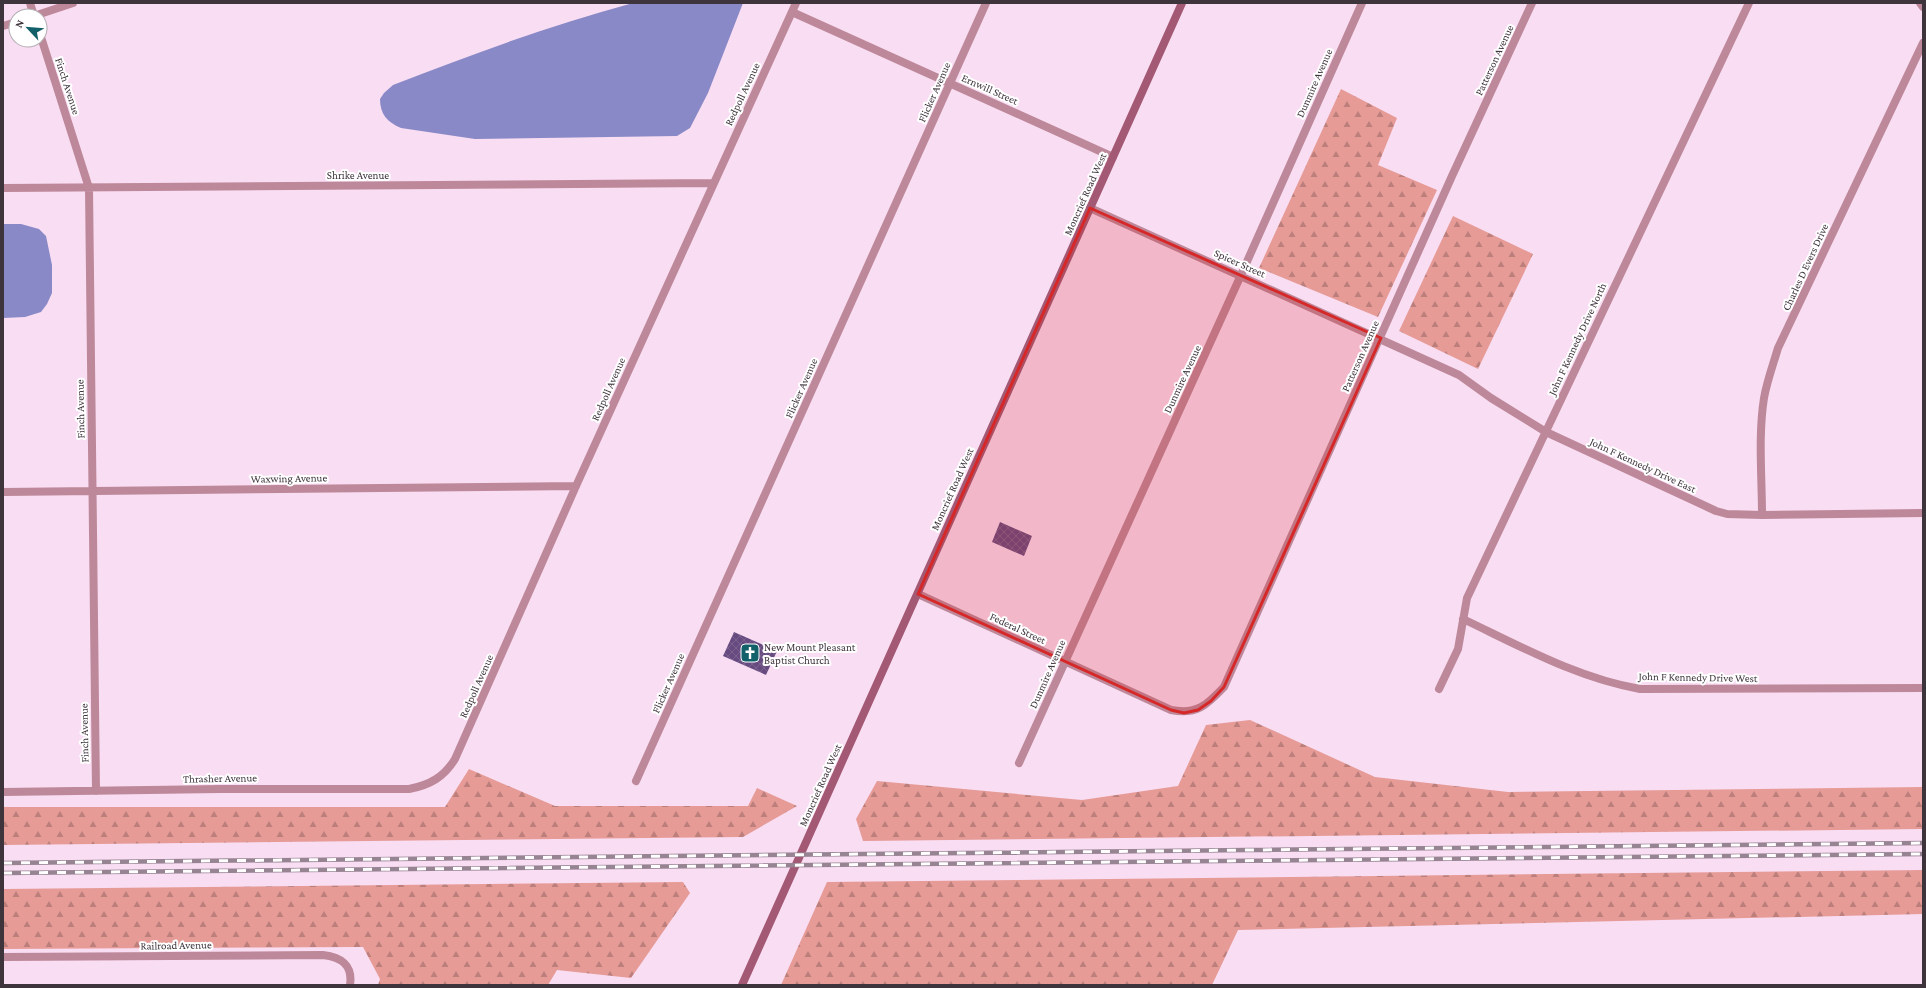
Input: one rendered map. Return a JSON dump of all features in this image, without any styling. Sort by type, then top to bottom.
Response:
[{"type":"street","points":[[48,11],[73,3]]},
{"type":"street","name":"Redpoll Avenue","points":[[435,781],[447,772],[455,759],[576,486],[796,3]]},
{"type":"street","name":"Flicker Avenue","points":[[636,781],[986,3]]},
{"type":"street","name":"Moncrief Road West","points":[[742,985],[1182,3]]},
{"type":"street","name":"Dunmire Avenue","points":[[1019,763],[1241,275],[1362,3]]},
{"type":"street","name":"Patterson Avenue","points":[[1198,710],[1211,701],[1224,687],[1452,176],[1532,3]]},
{"type":"street","name":"John F Kennedy Drive North","points":[[1439,689],[1458,649],[1467,598],[1749,3]]},
{"type":"street","points":[[1920,3],[1923,7]]},
{"type":"street","name":"Ernwill Street","points":[[792,12],[1113,157]]},
{"type":"street","name":"Charles D Evers Drive","points":[[1762,515],[1762,420],[1764,398],[1778,348],[1923,43]]},
{"type":"street","name":"Finch Avenue","points":[[44,48],[89,188],[96,791]]},
{"type":"street","name":"Shrike Avenue","points":[[3,188],[713,183]]},
{"type":"street","name":"Spicer Street","points":[[1090,208],[1381,338]]},
{"type":"street","name":"John F Kennedy Drive East","points":[[1381,338],[1459,375],[1491,398],[1546,432],[1711,509],[1727,514],[1762,515],[1923,513]]},
{"type":"street","name":"Waxwing Avenue","points":[[3,492],[576,486]]},
{"type":"street","name":"Federal Street","points":[[918,594],[1171,710],[1184,713],[1198,710]]},
{"type":"street","name":"John F Kennedy Drive West","points":[[1463,619],[1585,675],[1613,684],[1640,689],[1923,688]]},
{"type":"street","name":"Thrasher Avenue","points":[[3,792],[227,789],[409,789],[435,781]]},
{"type":"street","name":"Railroad Avenue","points":[[3,958],[323,955],[340,959],[347,965],[350,972],[350,985]]},
{"type":"highlighted area","points":[[1090,208],[1381,338],[1224,687],[1211,701],[1198,710],[1184,713],[1171,710],[918,594]]},
{"type":"green space","points":[[1341,89],[1397,118],[1378,165],[1437,190],[1378,317],[1259,268]]},
{"type":"green space","points":[[1453,216],[1533,254],[1478,369],[1399,331]]},
{"type":"green space","points":[[1250,720],[1375,777],[1508,792],[1923,787],[1923,829],[863,841],[856,819],[877,781],[1082,800],[1178,786],[1206,725]]},
{"type":"green space","points":[[469,769],[555,806],[748,806],[757,788],[797,806],[743,837],[3,845],[3,807],[445,807]]},
{"type":"green space","points":[[1923,870],[1923,914],[1238,930],[1212,985],[781,985],[827,882]]},
{"type":"green space","points":[[683,882],[690,893],[631,978],[557,970],[548,985],[378,985],[380,979],[363,947],[3,949],[3,889]]},
{"type":"water","points":[[633,3],[743,3],[708,93],[690,128],[677,136],[475,139],[401,128],[388,120],[381,109],[380,99],[393,85],[512,41]]},
{"type":"water","points":[[3,224],[21,224],[39,229],[46,236],[52,265],[52,293],[41,312],[25,317],[3,318]]},
{"type":"building","points":[[1000,522],[1032,536],[1024,556],[992,542]]},
{"type":"building","name":"New Mount Pleasant Baptist Church","points":[[734,632],[777,651],[766,675],[723,656]]},
{"type":"railway","points":[[3,863],[1923,843]]},
{"type":"railway","points":[[3,873],[1923,854]]},
{"type":"place","name":"New Mount Pleasant Baptist Church","points":[[750,653]]}]
